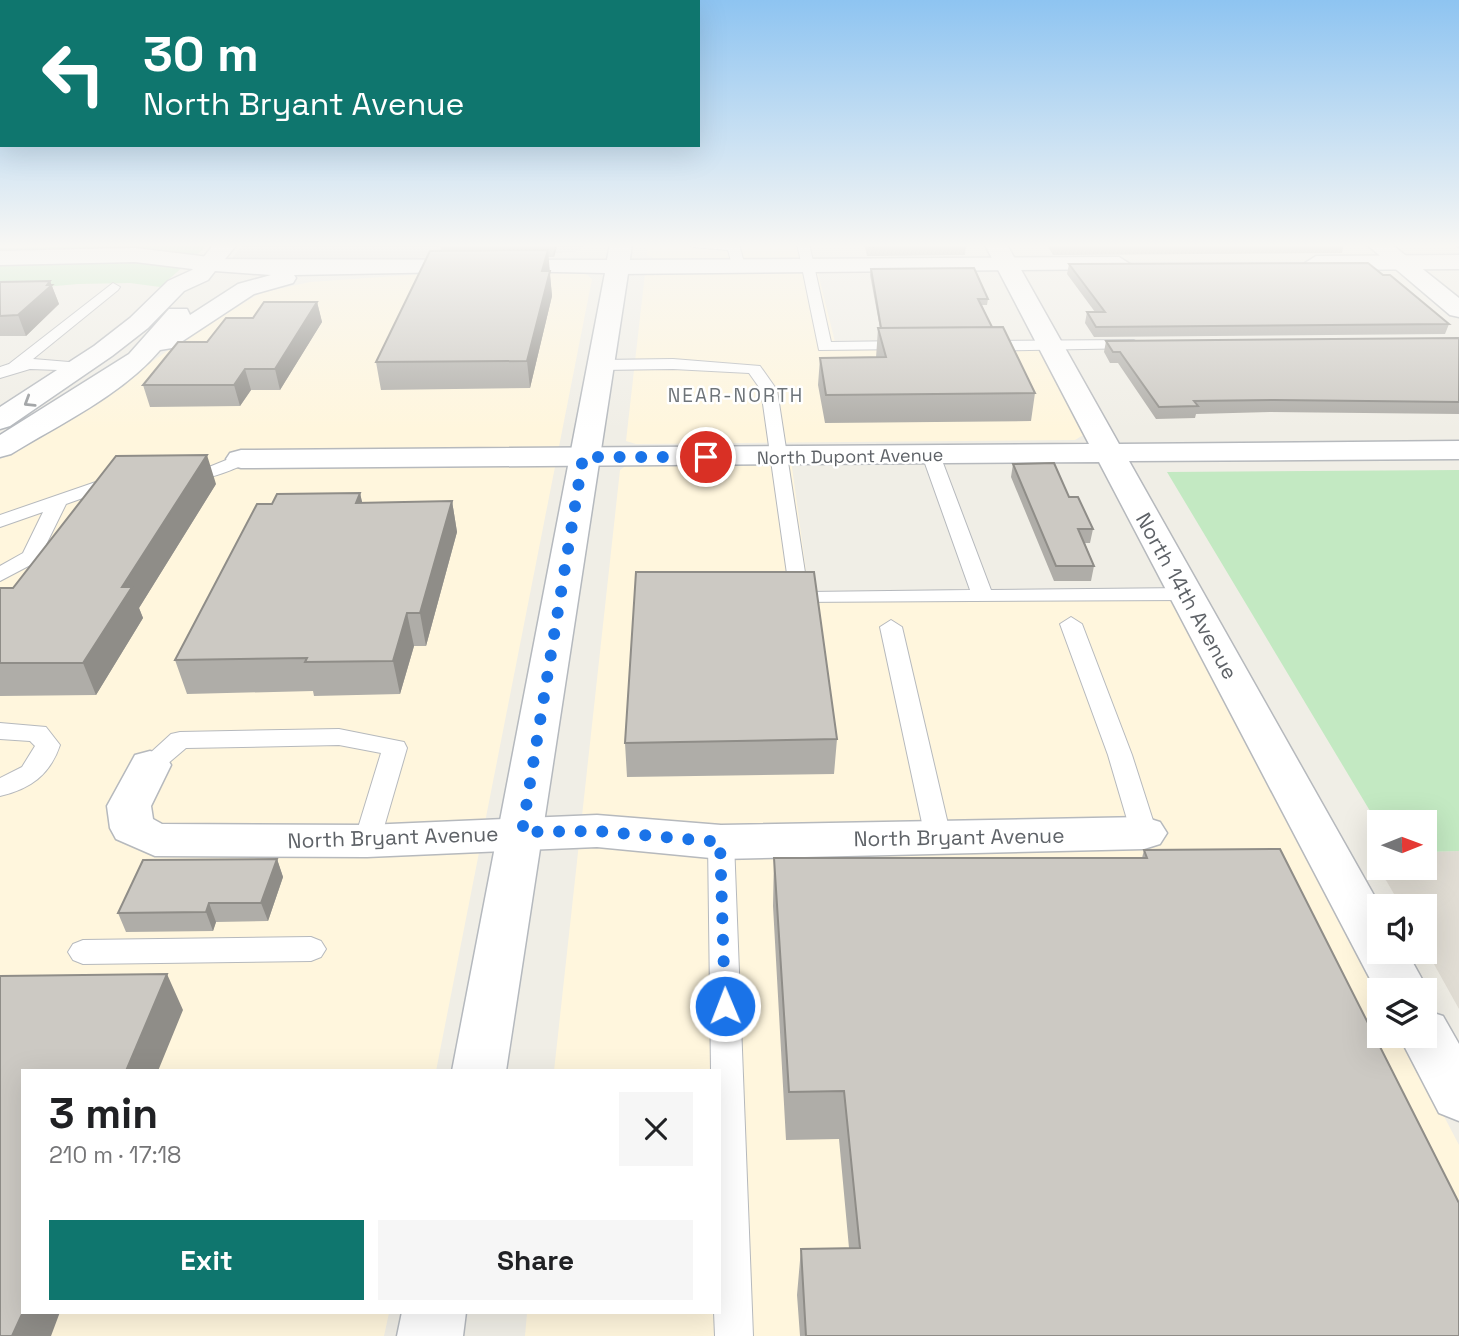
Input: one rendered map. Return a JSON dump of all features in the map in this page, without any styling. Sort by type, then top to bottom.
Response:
[{"type":"street","points":[[0,419],[80,368],[139,323],[156,305]]},
{"type":"street","points":[[138,360],[186,305]]},
{"type":"street","points":[[0,448],[86,396],[221,305]]},
{"type":"street","points":[[479,1069],[611,305]]},
{"type":"street","name":"North 14th Avenue","points":[[1029,305],[1367,926]]},
{"type":"street","name":"North Dupont Avenue","points":[[241,459],[1459,450]]},
{"type":"street","name":"North Bryant Avenue","points":[[150,765],[130,806],[132,828],[155,840],[367,841],[522,832],[597,831],[720,842],[1144,833]]},
{"type":"street","points":[[1433,1048],[1459,1096]]},
{"type":"street","points":[[430,1336],[435,1314]]},
{"type":"lane","points":[[0,373],[16,365],[93,305]]},
{"type":"lane","points":[[815,305],[824,347],[918,346]]},
{"type":"lane","points":[[972,346],[1154,345]]},
{"type":"lane","points":[[16,365],[37,362],[80,368]]},
{"type":"lane","points":[[601,365],[673,364],[754,369],[769,390],[798,598],[1187,594]]},
{"type":"lane","points":[[931,455],[983,596]]},
{"type":"lane","points":[[159,473],[212,472],[241,459]]},
{"type":"lane","points":[[0,521],[132,474]]},
{"type":"lane","points":[[0,575],[31,557],[58,501]]},
{"type":"lane","points":[[1071,624],[1120,755],[1144,833]]},
{"type":"lane","points":[[891,627],[938,837]]},
{"type":"lane","points":[[0,731],[37,733],[48,745],[45,758],[30,775],[0,787]]},
{"type":"lane","points":[[150,765],[180,740],[339,737],[395,748],[367,841]]},
{"type":"lane","points":[[720,842],[734,1336]]},
{"type":"lane","points":[[83,952],[310,949]]},
{"type":"shaded area","points":[[240,305],[587,305],[436,1069],[21,1069],[21,1314],[389,1314],[384,1336],[0,1336],[0,459],[57,428],[183,340]]},
{"type":"shaded area","points":[[641,305],[826,305],[835,342],[1033,340],[1085,434],[1075,440],[636,444],[626,441]]},
{"type":"shaded area","points":[[791,460],[809,592],[1168,589],[1372,978],[1367,978],[1367,1048],[1408,1048],[1459,1145],[1459,1336],[525,1336],[527,1314],[721,1314],[721,1069],[554,1069],[620,470],[628,464]]},
{"type":"shaded area","points":[[1459,851],[1459,1009],[1434,964],[1437,964],[1437,894],[1394,894],[1386,880],[1437,880],[1437,852]]},
{"type":"green space","points":[[1459,470],[1459,851],[1437,852],[1437,810],[1369,810],[1167,472]]},
{"type":"building","points":[[0,305],[29,305],[18,315],[0,316]]},
{"type":"building","points":[[262,305],[315,305],[275,369],[245,369],[234,385],[143,385],[178,342],[207,342],[226,318],[253,318]]},
{"type":"building","points":[[404,305],[541,305],[527,361],[376,362]]},
{"type":"building","points":[[877,305],[981,305],[992,327],[881,328]]},
{"type":"building","points":[[1100,305],[1427,305],[1449,324],[1096,327],[1087,312],[1105,312]]},
{"type":"building","points":[[1003,327],[1035,393],[826,395],[820,358],[886,357],[878,328]]},
{"type":"building","points":[[1459,338],[1459,402],[1194,401],[1198,406],[1159,407],[1120,352],[1113,352],[1106,341]]},
{"type":"building","points":[[207,455],[122,587],[132,587],[83,663],[0,663],[0,588],[13,588],[116,456]]},
{"type":"building","points":[[1054,463],[1069,497],[1078,497],[1093,529],[1078,529],[1094,566],[1056,566],[1013,464]]},
{"type":"building","points":[[360,493],[356,503],[452,501],[420,613],[407,613],[393,661],[305,662],[307,658],[175,660],[257,504],[272,504],[277,494]]},
{"type":"building","points":[[636,572],[814,572],[837,739],[625,743]]},
{"type":"building","points":[[1280,849],[1367,1021],[1367,1048],[1381,1048],[1459,1203],[1459,1336],[806,1336],[801,1249],[860,1248],[844,1091],[789,1092],[774,858],[1147,858],[1144,850]]},
{"type":"building","points":[[277,859],[261,903],[209,903],[206,912],[118,913],[143,860]]},
{"type":"building","points":[[167,974],[127,1069],[21,1069],[22,1314],[12,1336],[0,1336],[0,976]]},
{"type":"district","name":"NEAR-NORTH","points":[[736,395]]},
{"type":"route","points":[[706,457],[583,457],[522,832],[597,831],[720,842],[725,1006]]}]
